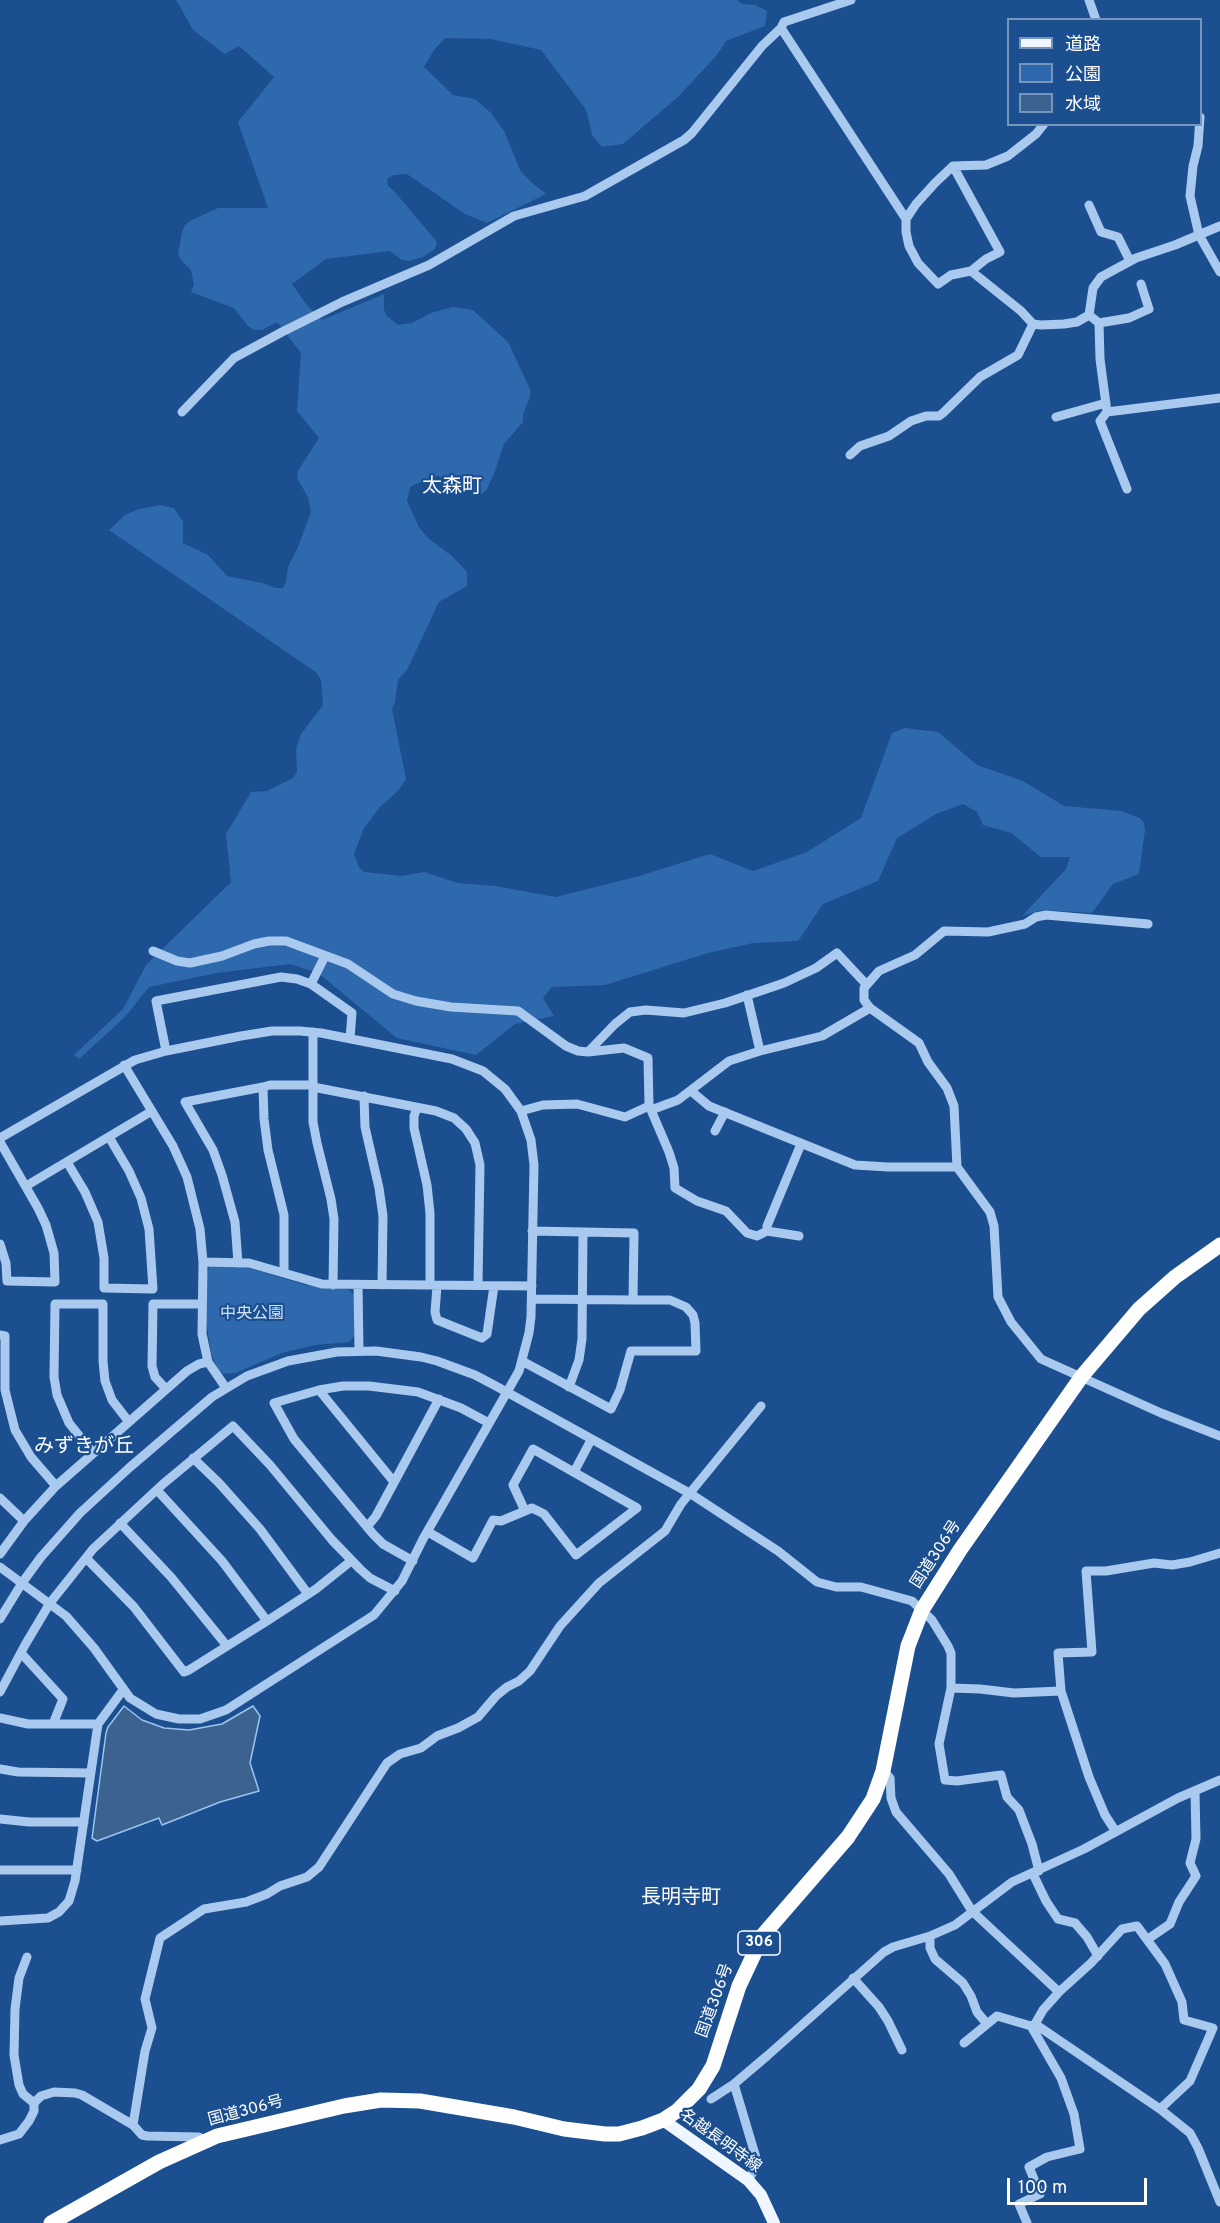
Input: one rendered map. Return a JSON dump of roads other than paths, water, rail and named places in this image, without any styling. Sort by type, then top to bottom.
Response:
[{"type":"highway","name":"国道306号","points":[[51,2223],[159,2162],[207,2141],[269,2123],[344,2106],[381,2100],[420,2101],[514,2117],[564,2129],[605,2134],[630,2132],[663,2120],[677,2111],[699,2089],[713,2066],[739,1986],[763,1935],[862,1818],[878,1787],[908,1646],[922,1610],[960,1550],[1082,1376],[1139,1309],[1175,1277],[1218,1247]]},
{"type":"main road","name":"名越長明寺線","points":[[663,2120],[747,2180],[761,2195],[774,2223]]},
{"type":"street","points":[[182,412],[234,358],[342,302],[429,265],[514,216],[585,196],[684,140],[784,22],[851,0]]},
{"type":"street","points":[[1089,0],[1095,18]]},
{"type":"street","points":[[781,28],[906,219],[910,252],[939,284],[951,275],[971,271],[986,259],[1000,252],[953,166]]},
{"type":"street","points":[[906,219],[926,192],[953,166],[986,165],[998,161],[1022,146],[1042,126]]},
{"type":"street","points":[[1199,126],[1190,196],[1199,235],[1220,272]]},
{"type":"street","points":[[1089,205],[1101,232],[1118,237],[1130,261]]},
{"type":"street","points":[[1089,315],[1095,282],[1130,261],[1220,226]]},
{"type":"street","points":[[971,271],[1021,311],[1033,324],[1077,322],[1089,315]]},
{"type":"street","points":[[1089,315],[1099,323],[1129,318],[1149,309],[1141,284]]},
{"type":"street","points":[[1099,323],[1100,359],[1107,407],[1100,422],[1127,489]]},
{"type":"street","points":[[850,455],[860,446],[890,436],[911,421],[944,413],[980,377],[1018,355],[1033,324]]},
{"type":"street","points":[[1056,417],[1075,410],[1220,398]]},
{"type":"street","points":[[1148,924],[1042,915],[1025,924],[988,932],[944,931],[915,955],[879,971],[866,984],[864,1000],[870,1008],[919,1043],[928,1062],[947,1088],[954,1106],[957,1167],[990,1212],[994,1226],[998,1297],[1011,1322],[1041,1359],[1161,1413],[1220,1436]]},
{"type":"street","points":[[153,951],[177,961],[190,963],[222,956],[254,944],[277,941],[304,947],[348,964],[393,994],[416,1001],[451,1007],[500,1009],[524,1013],[566,1046],[578,1051],[624,1048],[648,1058],[650,1108],[669,1152],[674,1168],[675,1188],[697,1201],[726,1210],[747,1233],[757,1236],[767,1231],[799,1236]]},
{"type":"street","points":[[588,1052],[630,1012],[646,1010],[684,1013],[766,990],[806,973],[837,953],[866,984]]},
{"type":"street","points":[[311,984],[325,956]]},
{"type":"street","points":[[166,1051],[156,1001],[271,978],[291,977],[311,984],[352,1013],[351,1039]]},
{"type":"street","points":[[747,995],[760,1051]]},
{"type":"street","points":[[521,1111],[543,1105],[577,1104],[625,1117],[678,1100],[729,1061],[822,1036],[870,1008]]},
{"type":"street","points":[[0,1244],[6,1263],[7,1281],[55,1282],[52,1242],[38,1208],[0,1140],[124,1065],[146,1056],[272,1031],[313,1032],[469,1064],[498,1082],[514,1100],[527,1126],[533,1151],[532,1299],[529,1333],[522,1361],[507,1393],[395,1592],[381,1609],[363,1624],[226,1710],[210,1716],[179,1719],[156,1714],[141,1706],[123,1690],[77,1628],[50,1603],[0,1567]]},
{"type":"street","points":[[313,1032],[316,1143],[327,1179],[334,1219],[333,1284]]},
{"type":"street","points":[[124,1065],[173,1146],[187,1177],[200,1229],[203,1262],[202,1334],[208,1362],[226,1388]]},
{"type":"street","points":[[238,1263],[235,1222],[222,1175],[213,1150],[185,1102],[270,1085],[313,1086],[436,1111],[454,1118],[466,1129],[475,1143],[480,1165],[478,1285]]},
{"type":"street","points":[[263,1087],[268,1150],[284,1215],[284,1273]]},
{"type":"street","points":[[690,1091],[709,1106],[855,1165],[957,1167]]},
{"type":"street","points":[[364,1096],[367,1141],[379,1188],[383,1216],[382,1285]]},
{"type":"street","points":[[417,1108],[414,1128],[427,1185],[437,1320],[482,1338],[487,1334],[494,1286]]},
{"type":"street","points":[[26,1186],[152,1111]]},
{"type":"street","points":[[715,1131],[725,1112]]},
{"type":"street","points":[[67,1162],[85,1192],[98,1222],[104,1258],[104,1288],[153,1289],[151,1240],[141,1198],[129,1171],[109,1137]]},
{"type":"street","points":[[767,1231],[767,1226],[801,1144]]},
{"type":"street","points":[[532,1231],[634,1233],[633,1300]]},
{"type":"street","points":[[568,1387],[573,1378],[580,1351],[584,1233]]},
{"type":"street","points":[[203,1262],[249,1263],[306,1280],[333,1284],[532,1286]]},
{"type":"street","points":[[358,1285],[359,1350]]},
{"type":"street","points":[[522,1361],[610,1409],[620,1390],[631,1351],[696,1351],[693,1315],[680,1303],[670,1300],[532,1299]]},
{"type":"street","points":[[93,1453],[69,1423],[57,1395],[54,1377],[55,1304],[103,1304],[105,1381],[112,1400],[129,1422]]},
{"type":"street","points":[[166,1389],[155,1377],[152,1366],[153,1304],[202,1304]]},
{"type":"street","points":[[0,1335],[5,1336],[5,1390],[15,1430],[31,1457],[57,1486]]},
{"type":"street","points":[[0,1619],[22,1583],[65,1529],[99,1494],[202,1405],[226,1388],[247,1376],[288,1361],[320,1354],[359,1350],[401,1353],[437,1361],[475,1375],[691,1494],[778,1551],[818,1582],[836,1587],[861,1587],[912,1600],[932,1620],[951,1653],[951,1688],[939,1744],[945,1780],[957,1781],[1001,1775],[1007,1797],[1018,1810],[1032,1844],[1036,1873],[1046,1900],[1058,1920],[1075,1923],[1087,1937],[1098,1956]]},
{"type":"street","points":[[0,1554],[24,1521],[57,1486],[187,1371],[208,1362]]},
{"type":"street","points":[[413,1560],[383,1544],[367,1527],[294,1438],[274,1403],[319,1390],[343,1386],[369,1386],[418,1392],[439,1399],[489,1424]]},
{"type":"street","points":[[319,1390],[394,1482]]},
{"type":"street","points":[[367,1527],[376,1516],[439,1399]]},
{"type":"street","points":[[133,2125],[145,2051],[152,2028],[145,1999],[160,1938],[204,1910],[240,1904],[267,1894],[280,1886],[307,1877],[319,1867],[387,1763],[400,1754],[421,1748],[441,1734],[478,1717],[496,1696],[523,1678],[545,1652],[560,1626],[599,1583],[663,1533],[681,1504],[761,1406]]},
{"type":"street","points":[[0,1692],[50,1603],[86,1558],[120,1523],[232,1426],[270,1465],[351,1561],[370,1578],[395,1592]]},
{"type":"street","points":[[574,1472],[591,1440]]},
{"type":"street","points":[[428,1532],[473,1558],[493,1520],[501,1521],[525,1511],[532,1508],[544,1514],[576,1555],[637,1508],[533,1449],[513,1485],[525,1511]]},
{"type":"street","points":[[193,1458],[260,1529],[308,1594]]},
{"type":"street","points":[[157,1490],[222,1561],[267,1620]]},
{"type":"street","points":[[0,1498],[24,1521]]},
{"type":"street","points":[[120,1523],[171,1577],[227,1646]]},
{"type":"street","points":[[1116,1832],[1105,1815],[1089,1777],[1062,1691],[1058,1653],[1092,1652],[1086,1572],[1154,1563],[1172,1565],[1190,1563],[1220,1553]]},
{"type":"street","points":[[86,1558],[134,1607],[184,1672],[308,1594],[351,1561]]},
{"type":"street","points":[[21,1653],[63,1699],[53,1724]]},
{"type":"street","points":[[951,1688],[1014,1693],[1062,1691]]},
{"type":"street","points":[[0,1921],[41,1920],[65,1907],[72,1894],[98,1724],[123,1690]]},
{"type":"street","points":[[0,1718],[28,1724],[98,1724]]},
{"type":"street","points":[[0,1769],[18,1772],[91,1773]]},
{"type":"street","points":[[883,1771],[890,1778],[891,1798],[896,1812],[949,1874],[972,1911],[1059,1992]]},
{"type":"street","points":[[711,2099],[734,2084],[884,1952],[955,1925],[1012,1882],[1036,1873],[1178,1798],[1220,1780]]},
{"type":"street","points":[[1148,1939],[1170,1924],[1179,1902],[1196,1876],[1190,1863],[1196,1839],[1195,1791]]},
{"type":"street","points":[[0,1820],[84,1822]]},
{"type":"street","points":[[0,1870],[77,1870]]},
{"type":"street","points":[[1033,2025],[1059,1992],[1098,1956],[1122,1929],[1137,1926],[1165,1964],[1182,2002],[1184,2020],[1213,2028],[1190,2081],[1160,2109]]},
{"type":"street","points":[[930,1936],[930,1948],[935,1959],[963,1983],[972,1996],[977,2012],[987,2024]]},
{"type":"street","points":[[27,1957],[19,1978],[15,2009],[14,2055],[19,2085],[23,2094],[34,2103]]},
{"type":"street","points":[[853,1978],[884,2014],[902,2050]]},
{"type":"street","points":[[964,2043],[997,2016],[1033,2025],[1160,2109],[1190,2133],[1220,2202]]},
{"type":"street","points":[[1027,2223],[1019,2204],[1040,2194],[1029,2167],[1047,2157],[1080,2149],[1074,2114],[1061,2078],[1033,2025]]},
{"type":"street","points":[[734,2084],[757,2162],[747,2180]]},
{"type":"street","points":[[34,2103],[46,2094],[75,2093],[133,2125],[142,2135],[199,2137],[207,2141]]},
{"type":"street","points":[[0,2140],[19,2134],[23,2130],[34,2111],[34,2103]]},
{"type":"water","points":[[124,1706],[142,1720],[164,1728],[189,1730],[222,1724],[253,1706],[260,1716],[250,1763],[259,1791],[220,1802],[162,1825],[159,1818],[97,1841],[92,1838],[106,1733]]},
{"type":"district","name":"太森町","points":[[452,488]]},
{"type":"district","name":"みずきが丘","points":[[84,1448]]},
{"type":"district","name":"長明寺町","points":[[681,1899]]},
{"type":"park label","name":"中央公園","points":[[252,1315]]}]
